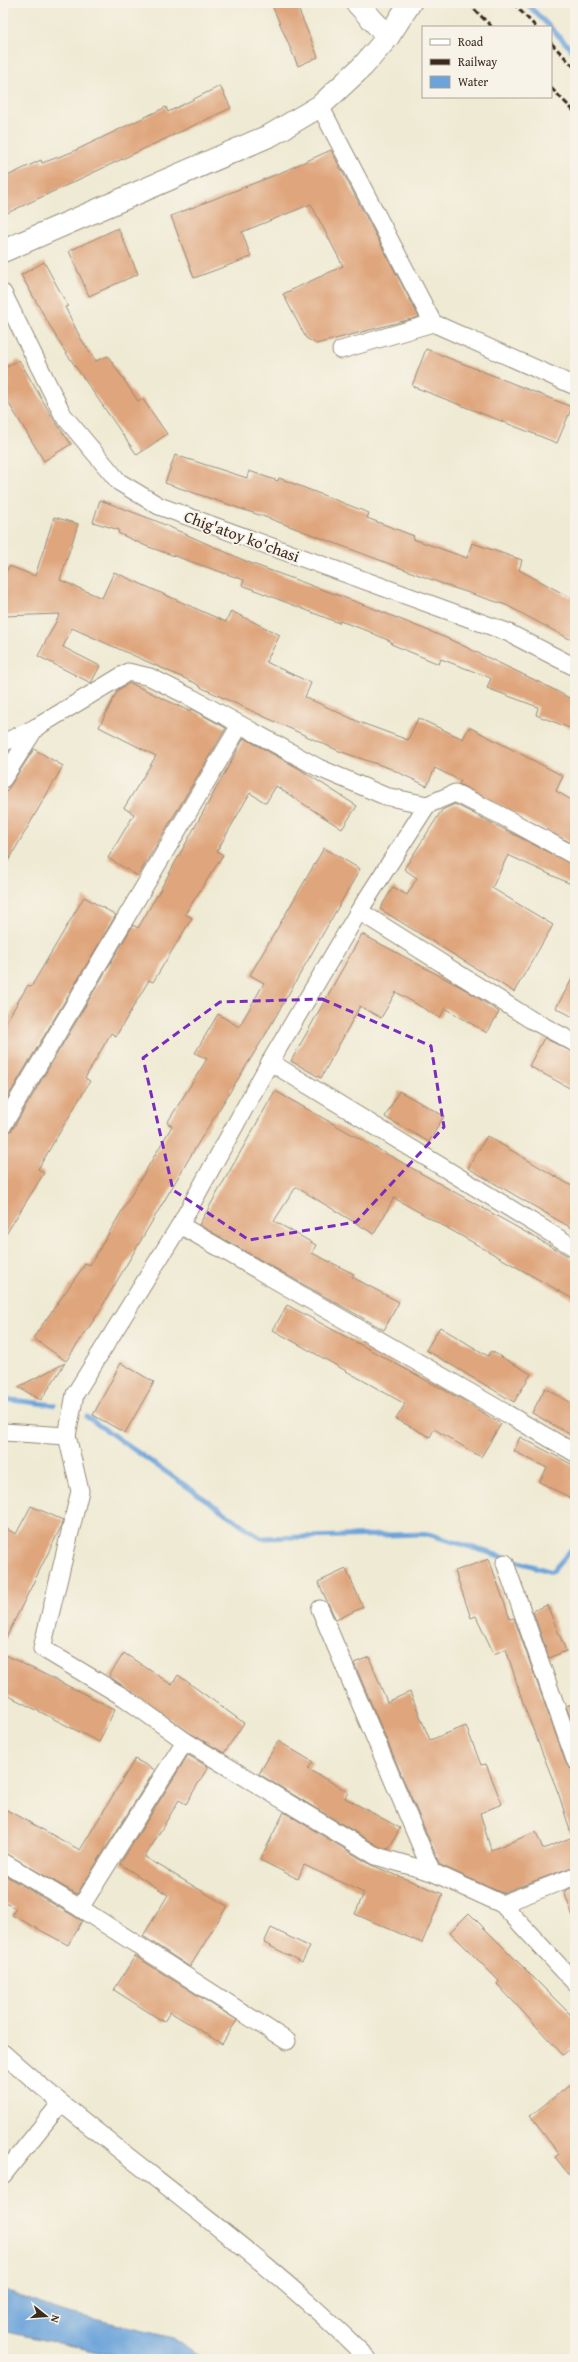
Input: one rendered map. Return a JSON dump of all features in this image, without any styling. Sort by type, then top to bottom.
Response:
[{"type":"main road","points":[[357,3],[388,37]]},
{"type":"main road","points":[[3,251],[272,135],[320,106],[363,66],[388,37],[410,3]]},
{"type":"street","points":[[320,106],[433,323],[575,386]]},
{"type":"street","name":"Chig'atoy ko'chasi","points":[[3,293],[63,414],[119,482],[159,506],[507,632],[575,666]]},
{"type":"street","points":[[341,350],[433,323]]},
{"type":"street","points":[[3,743],[37,727],[128,672],[150,677],[192,698],[319,768],[385,796],[427,806]]},
{"type":"street","points":[[3,1125],[240,725]]},
{"type":"street","points":[[3,779],[37,727]]},
{"type":"street","points":[[575,856],[500,814],[455,793],[427,806],[359,911],[270,1062],[180,1225],[75,1394],[67,1436],[80,1491],[42,1648],[125,1698],[185,1741],[376,1856],[432,1872],[502,1904],[575,1983]]},
{"type":"street","points":[[359,911],[530,1019],[575,1043]]},
{"type":"street","points":[[270,1062],[575,1248]]},
{"type":"street","points":[[180,1225],[575,1453]]},
{"type":"street","points":[[3,1432],[67,1436]]},
{"type":"street","points":[[505,1563],[575,1760]]},
{"type":"street","points":[[320,1609],[432,1872]]},
{"type":"street","points":[[80,1908],[185,1741]]},
{"type":"street","points":[[3,1862],[80,1908],[287,2041]]},
{"type":"street","points":[[502,1904],[575,1876]]},
{"type":"street","points":[[3,2053],[60,2104],[292,2286],[368,2359]]},
{"type":"street","points":[[3,2175],[60,2104]]},
{"type":"highlighted area","points":[[322,999],[431,1046],[444,1127],[356,1222],[249,1240],[173,1190],[143,1058],[220,1002]]},
{"type":"water","points":[[3,2290],[61,2311],[173,2338],[204,2359],[130,2359],[3,2331]]},
{"type":"building","points":[[271,3],[296,3],[318,57],[298,66]]},
{"type":"building","points":[[220,86],[231,108],[3,215],[3,178],[41,160],[42,163],[72,152],[166,107],[168,112]]},
{"type":"building","points":[[331,150],[419,317],[316,344],[306,338],[283,294],[343,266],[311,204],[242,232],[251,257],[194,278],[171,216],[280,173]]},
{"type":"building","points":[[118,228],[138,274],[89,296],[69,251]]},
{"type":"building","points":[[44,262],[68,306],[65,307],[81,339],[96,361],[108,356],[138,401],[142,398],[167,434],[137,455],[62,347],[21,275]]},
{"type":"building","points":[[426,349],[572,407],[557,443],[412,386]]},
{"type":"building","points":[[19,360],[54,420],[71,444],[44,461],[3,394],[3,369]]},
{"type":"building","points":[[175,455],[247,478],[249,471],[278,481],[279,478],[369,513],[367,518],[414,536],[413,539],[467,558],[472,543],[522,560],[519,570],[575,600],[575,642],[506,605],[451,587],[268,518],[165,483]]},
{"type":"building","points":[[100,500],[154,520],[250,563],[370,607],[451,640],[543,684],[575,701],[575,730],[536,715],[538,707],[487,688],[491,678],[441,659],[439,664],[391,644],[392,642],[368,631],[340,621],[339,623],[242,585],[244,580],[146,546],[118,533],[119,530],[93,522]]},
{"type":"building","points":[[54,517],[78,524],[60,580],[102,598],[114,572],[226,622],[231,611],[280,635],[266,662],[311,683],[305,697],[359,722],[408,740],[418,718],[463,739],[469,727],[563,776],[556,791],[575,802],[575,845],[459,784],[461,781],[435,768],[427,786],[389,768],[339,751],[202,688],[195,683],[72,628],[63,647],[100,666],[91,683],[38,656],[60,614],[3,616],[3,578],[9,566],[35,576]]},
{"type":"building","points":[[130,683],[189,711],[191,709],[226,728],[138,876],[108,858],[134,814],[124,808],[156,756],[99,727],[118,690]]},
{"type":"building","points":[[244,738],[298,768],[357,806],[342,829],[276,786],[266,803],[250,793],[217,851],[223,855],[185,914],[192,918],[153,982],[149,980],[116,1036],[111,1033],[85,1078],[90,1081],[38,1169],[44,1173],[3,1239],[3,1135],[12,1130],[133,925],[138,928]]},
{"type":"building","points":[[34,749],[63,766],[3,870],[3,797]]},
{"type":"building","points":[[455,804],[575,866],[575,886],[508,855],[492,888],[553,925],[514,992],[380,909],[393,887],[407,895],[417,878],[404,869],[442,810]]},
{"type":"building","points":[[324,848],[360,869],[264,1037],[197,1145],[94,1320],[66,1361],[33,1338],[86,1263],[90,1265],[172,1126],[167,1123],[207,1059],[195,1053],[218,1014],[239,1027],[264,983],[250,975]]},
{"type":"building","points":[[84,897],[116,915],[3,1105],[3,1027],[28,985],[31,987]]},
{"type":"building","points":[[362,934],[468,991],[499,1012],[487,1033],[445,1008],[440,1018],[396,992],[381,1018],[360,1006],[321,1078],[291,1061]]},
{"type":"building","points":[[575,974],[575,1018],[556,1008]]},
{"type":"building","points":[[544,1038],[575,1053],[575,1091],[529,1066]]},
{"type":"building","points":[[275,1091],[575,1260],[575,1300],[394,1198],[374,1234],[296,1187],[274,1221],[316,1245],[312,1253],[354,1274],[352,1277],[399,1302],[384,1330],[199,1225]]},
{"type":"building","points":[[399,1091],[444,1116],[429,1142],[385,1117]]},
{"type":"building","points":[[487,1136],[575,1188],[575,1230],[468,1168]]},
{"type":"building","points":[[287,1305],[461,1399],[501,1424],[481,1457],[434,1429],[430,1437],[396,1419],[405,1404],[273,1330]]},
{"type":"building","points":[[440,1327],[488,1356],[491,1351],[531,1374],[514,1402],[426,1350]]},
{"type":"building","points":[[65,1363],[41,1400],[18,1387]]},
{"type":"building","points":[[121,1363],[154,1382],[125,1433],[93,1415]]},
{"type":"building","points":[[545,1388],[575,1405],[575,1437],[532,1413]]},
{"type":"building","points":[[520,1437],[575,1466],[575,1500],[539,1482],[547,1468],[514,1451]]},
{"type":"building","points":[[31,1506],[63,1520],[60,1529],[3,1644],[3,1527],[16,1534]]},
{"type":"building","points":[[489,1559],[510,1619],[514,1618],[566,1763],[569,1768],[575,1770],[575,1836],[572,1837],[559,1795],[525,1709],[506,1649],[494,1654],[476,1616],[471,1618],[455,1571]]},
{"type":"building","points":[[346,1569],[363,1607],[336,1620],[318,1582]]},
{"type":"building","points":[[547,1605],[566,1651],[549,1658],[533,1611]]},
{"type":"building","points":[[124,1653],[172,1685],[178,1675],[244,1723],[224,1753],[190,1733],[109,1676]]},
{"type":"building","points":[[3,1654],[115,1709],[99,1742],[3,1693]]},
{"type":"building","points":[[369,1657],[387,1702],[410,1692],[430,1740],[466,1726],[481,1765],[486,1764],[502,1804],[480,1813],[491,1850],[536,1832],[543,1849],[575,1836],[575,1866],[502,1893],[440,1865],[354,1663]]},
{"type":"building","points":[[575,1703],[575,1730],[566,1706]]},
{"type":"building","points":[[278,1741],[313,1762],[308,1769],[348,1792],[345,1798],[400,1828],[389,1849],[380,1847],[259,1774]]},
{"type":"building","points":[[188,1755],[208,1767],[186,1804],[179,1800],[145,1857],[227,1906],[190,1967],[143,1936],[168,1895],[120,1864]]},
{"type":"building","points":[[135,1759],[155,1770],[77,1894],[3,1852],[3,1808],[80,1850]]},
{"type":"building","points":[[284,1812],[371,1865],[443,1894],[422,1943],[355,1914],[364,1893],[304,1865],[298,1879],[260,1860]]},
{"type":"building","points":[[3,1874],[82,1921],[68,1945],[12,1915],[16,1908],[3,1902]]},
{"type":"building","points":[[575,1887],[575,1916],[573,1917],[564,1891]]},
{"type":"building","points":[[469,1913],[575,2019],[575,2044],[563,2055],[497,1984],[499,1981],[450,1932]]},
{"type":"building","points":[[271,1928],[310,1947],[302,1962],[264,1943]]},
{"type":"building","points":[[135,1956],[237,2020],[222,2044],[170,2012],[164,2022],[114,1990]]},
{"type":"building","points":[[575,2081],[575,2182],[555,2157],[559,2154],[530,2116]]},
{"type":"waterway","points":[[526,3],[549,26]]},
{"type":"waterway","points":[[552,29],[575,53]]},
{"type":"waterway","points":[[3,1399],[54,1405]]},
{"type":"waterway","points":[[87,1417],[261,1538],[428,1534],[552,1572],[575,1545]]},
{"type":"railway","points":[[468,3],[491,26]]},
{"type":"railway","points":[[513,3],[535,26]]},
{"type":"railway","points":[[552,44],[575,68]]},
{"type":"railway","points":[[552,89],[575,112]]}]
